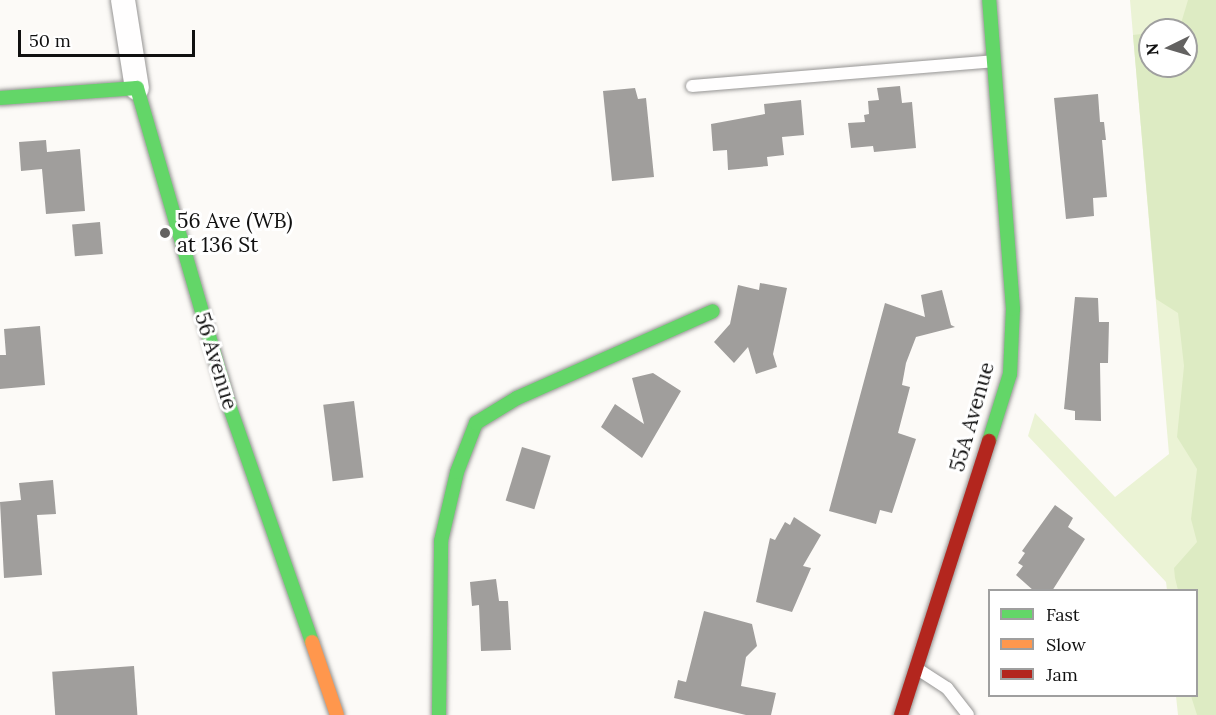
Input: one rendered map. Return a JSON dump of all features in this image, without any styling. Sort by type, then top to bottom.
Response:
[{"type":"street","name":"56 Avenue","points":[[123,0],[137,88],[229,405],[337,715]]},
{"type":"street","name":"55A Avenue","points":[[901,715],[1010,374],[1013,309],[989,0]]},
{"type":"street","points":[[0,98],[137,88]]},
{"type":"street","points":[[439,715],[441,542],[457,472],[476,423],[517,398],[713,311]]},
{"type":"lane","points":[[692,86],[995,61]]},
{"type":"lane","points":[[915,668],[947,688],[968,715]]},
{"type":"green space","points":[[1130,0],[1216,0],[1216,715],[1178,715],[1176,697],[1198,697],[1198,589],[1167,589],[1166,582],[1028,436],[1035,413],[1115,497],[1169,454]]},
{"type":"green space","points":[[1188,0],[1216,0],[1216,715],[1197,715],[1191,697],[1198,697],[1198,589],[1178,589],[1175,578],[1174,568],[1197,542],[1191,519],[1197,469],[1177,437],[1184,366],[1178,313],[1156,299],[1133,35],[1138,34],[1138,78],[1198,78],[1198,18],[1183,18]]},
{"type":"building","points":[[900,86],[902,103],[912,102],[916,148],[874,152],[873,146],[851,148],[848,123],[865,122],[864,115],[869,114],[868,101],[879,100],[877,88]]},
{"type":"building","points":[[635,88],[638,99],[646,98],[654,177],[612,181],[603,91]]},
{"type":"building","points":[[1098,94],[1100,122],[1104,122],[1106,140],[1102,140],[1107,197],[1093,198],[1094,216],[1066,219],[1054,98]]},
{"type":"building","points":[[801,100],[804,135],[782,137],[784,155],[767,157],[768,166],[728,170],[727,150],[713,151],[711,124],[765,114],[764,104]]},
{"type":"building","points":[[46,140],[47,152],[80,149],[85,211],[46,214],[42,169],[21,171],[19,142]]},
{"type":"building","points":[[100,222],[103,254],[75,256],[72,224]]},
{"type":"building","points":[[760,283],[787,288],[773,354],[777,367],[756,374],[748,347],[734,363],[714,342],[730,324],[738,285],[759,290]]},
{"type":"building","points":[[942,290],[951,325],[955,327],[916,337],[906,363],[902,385],[910,387],[898,433],[916,439],[892,513],[880,510],[876,524],[829,511],[885,303],[925,317],[921,295]]},
{"type":"building","points":[[1075,297],[1098,298],[1099,322],[1109,322],[1108,363],[1100,363],[1101,421],[1075,420],[1075,411],[1064,409]]},
{"type":"building","points":[[40,326],[45,385],[0,389],[0,355],[6,355],[4,329]]},
{"type":"building","points":[[653,373],[681,391],[642,458],[601,427],[615,404],[644,424],[632,378]]},
{"type":"building","points":[[354,401],[363,477],[333,481],[323,405]]},
{"type":"building","points":[[522,447],[551,456],[534,509],[506,501]]},
{"type":"building","points":[[53,480],[56,514],[37,515],[42,575],[4,578],[0,502],[21,500],[19,483]]},
{"type":"building","points":[[1055,505],[1073,518],[1068,527],[1085,539],[1053,589],[1032,589],[1016,575],[1023,566],[1018,563],[1025,553],[1022,551]]},
{"type":"building","points":[[794,517],[821,535],[803,566],[811,568],[792,612],[756,602],[770,538],[775,540],[785,522],[790,525]]},
{"type":"building","points":[[496,579],[499,601],[508,601],[511,650],[481,651],[479,605],[472,606],[470,582]]},
{"type":"building","points":[[704,611],[752,624],[757,646],[746,657],[741,686],[776,693],[771,715],[746,715],[674,698],[678,680],[686,682]]},
{"type":"building","points":[[134,666],[137,715],[55,715],[52,672]]},
{"type":"traffic: fast","points":[[989,0],[1013,309],[1010,374],[989,441]]},
{"type":"traffic: fast","points":[[0,98],[137,88],[229,405],[312,642]]},
{"type":"traffic: fast","points":[[439,715],[441,541],[457,472],[476,423],[517,398],[713,311]]},
{"type":"traffic: slow","points":[[312,642],[337,715]]},
{"type":"traffic: jam","points":[[901,715],[989,441]]},
{"type":"place","name":"56 Ave (WB) at 136 St","points":[[165,233]]}]
